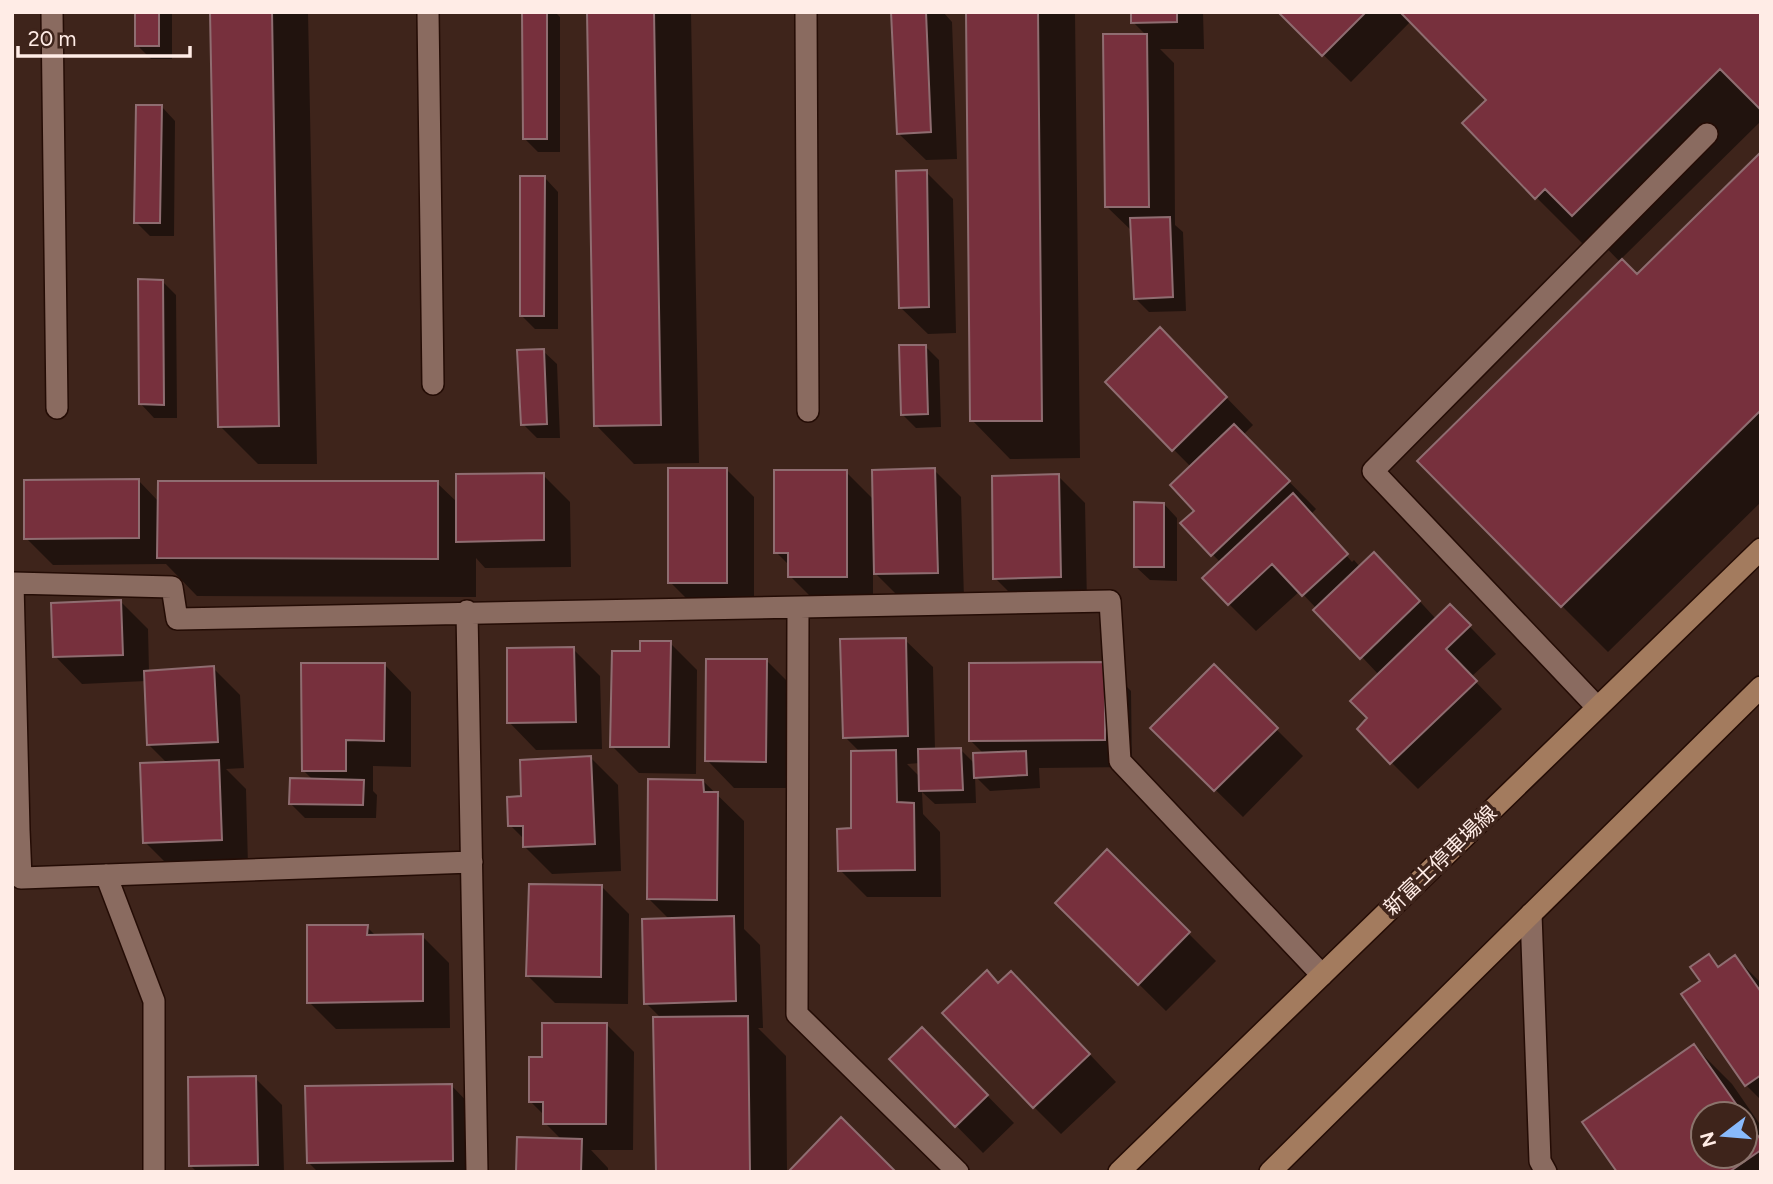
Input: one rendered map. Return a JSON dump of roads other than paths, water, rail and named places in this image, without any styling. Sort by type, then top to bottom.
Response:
[{"type":"main road","name":"新富士停車場線","points":[[1119,1172],[1761,549]]},
{"type":"main road","points":[[1270,1172],[1761,687]]},
{"type":"street","points":[[52,12],[57,408]]},
{"type":"street","points":[[428,12],[433,384]]},
{"type":"street","points":[[806,12],[808,411]]},
{"type":"street","points":[[1597,707],[1373,471],[1707,134]]},
{"type":"street","points":[[471,862],[21,878],[16,830],[13,583],[172,587],[177,619],[467,611],[798,609],[1110,601],[1120,761],[1322,975]]},
{"type":"street","points":[[798,609],[797,1014],[958,1172]]},
{"type":"street","points":[[467,611],[477,1172]]},
{"type":"street","points":[[106,875],[154,1001],[154,1172]]},
{"type":"street","points":[[1531,914],[1540,1161],[1546,1172]]}]
